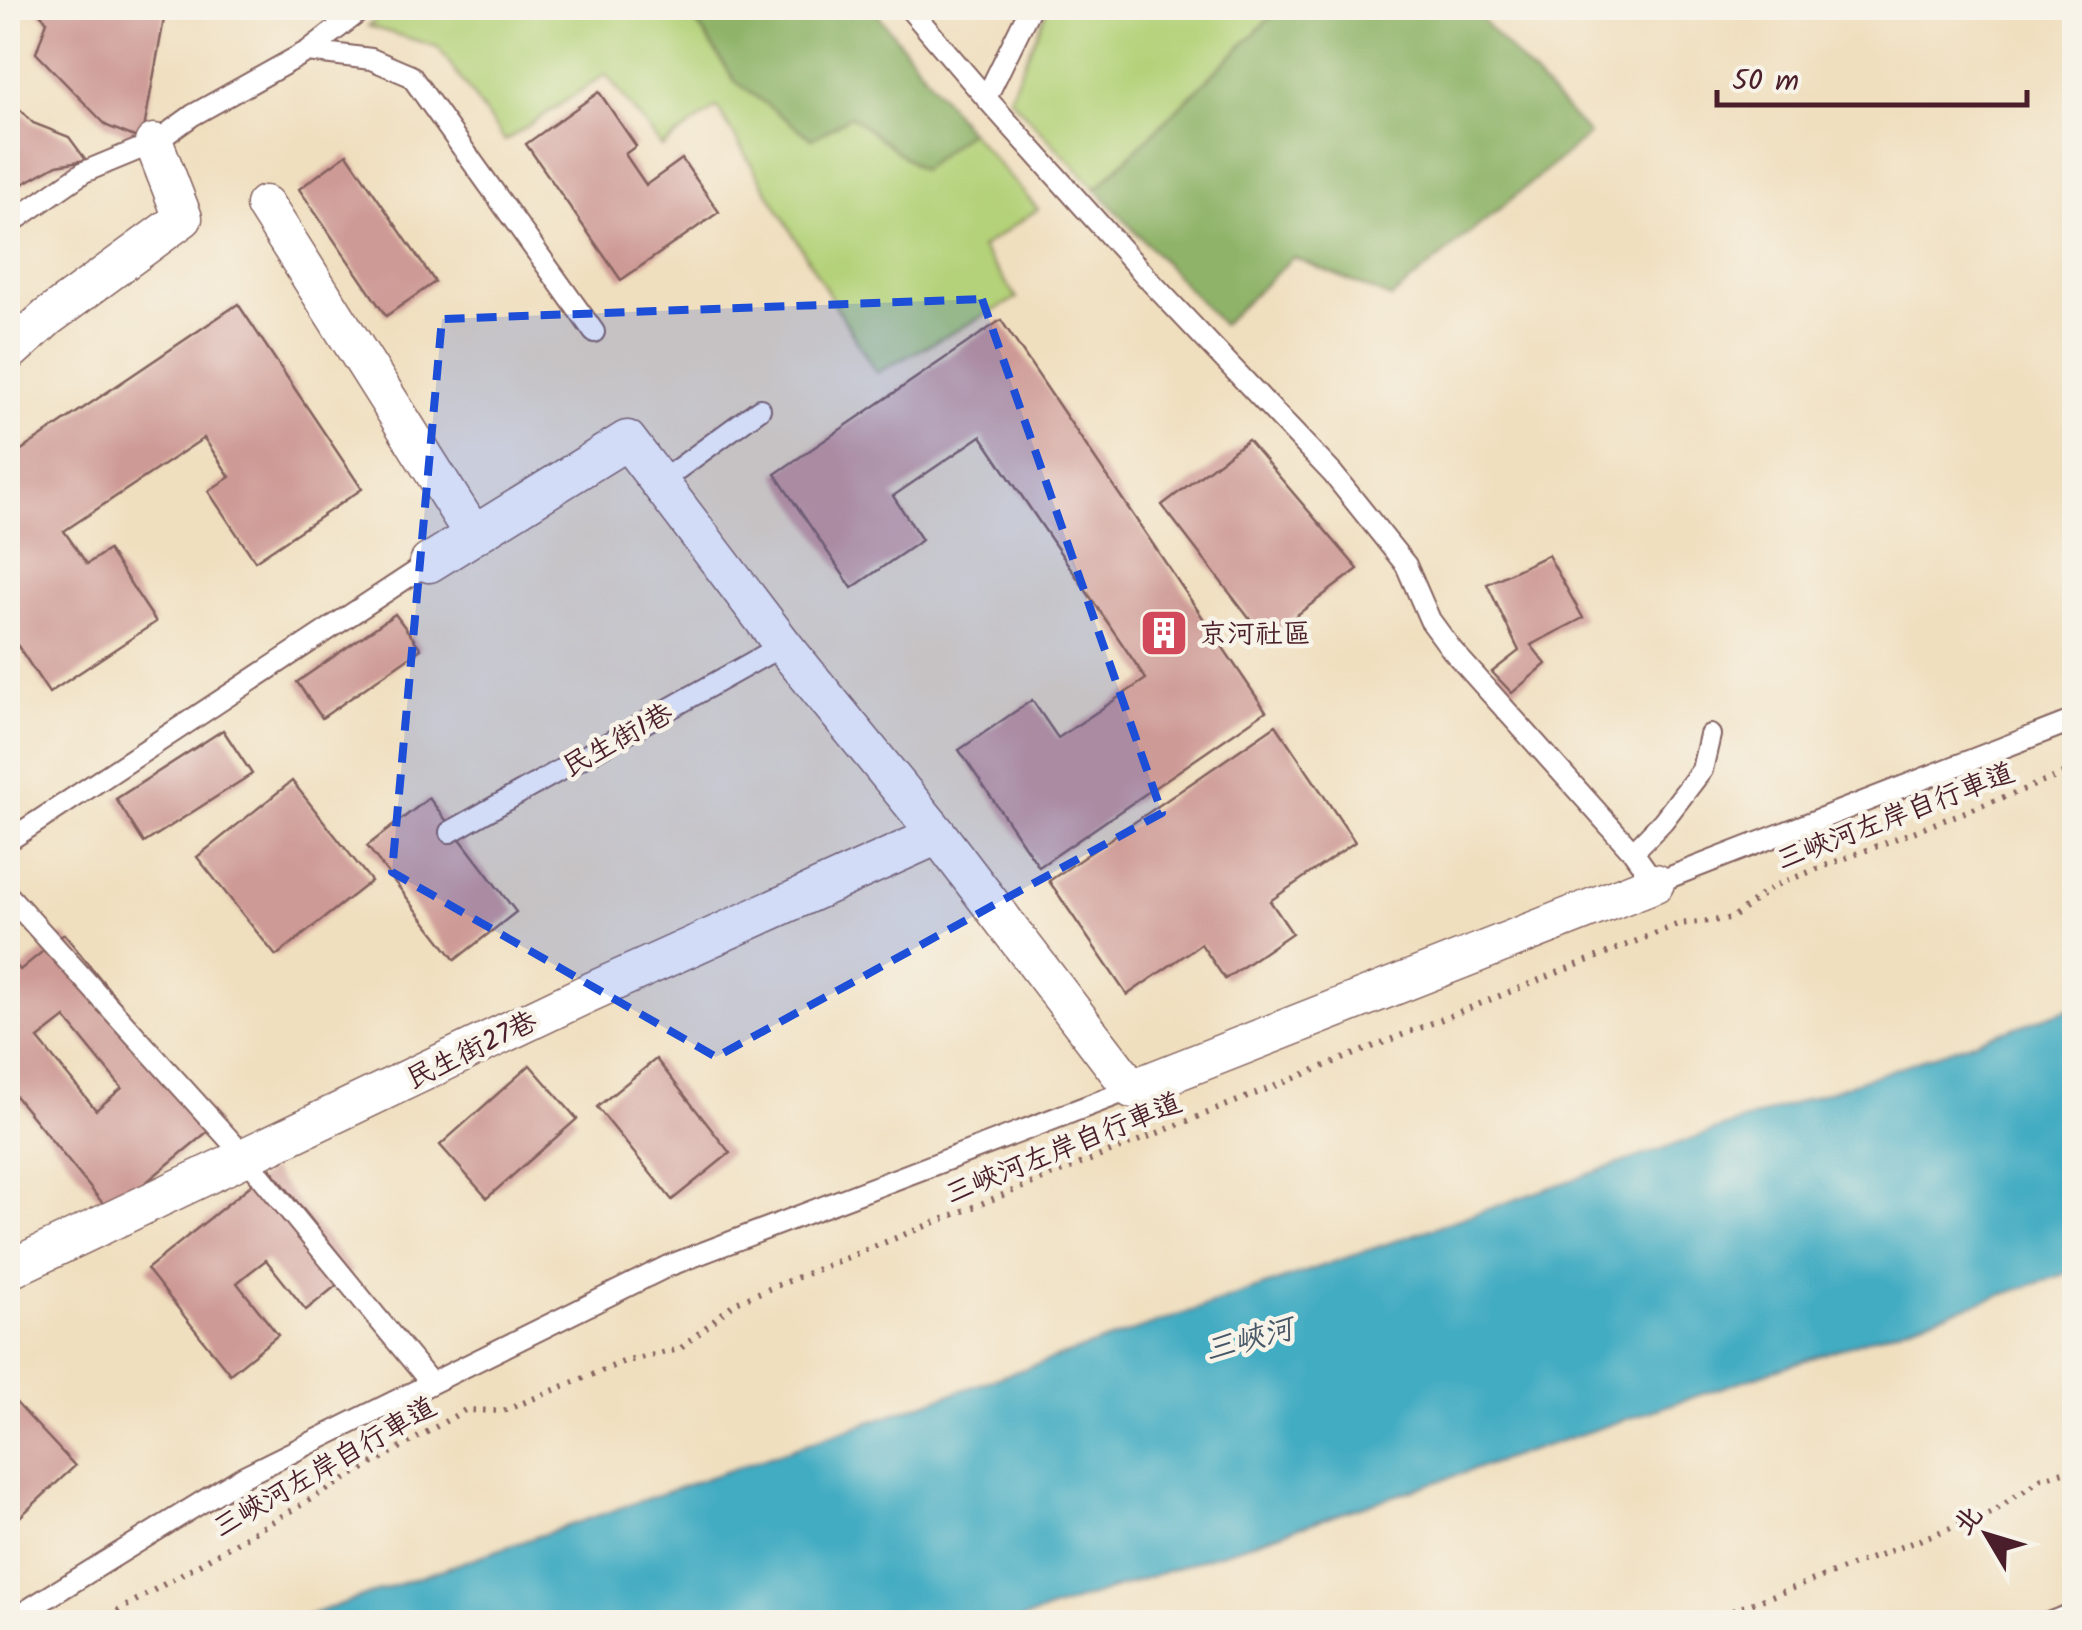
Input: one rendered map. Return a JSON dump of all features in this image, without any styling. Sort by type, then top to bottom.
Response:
[{"type":"street","points":[[8,353],[48,317],[183,218],[154,143]]},
{"type":"street","points":[[265,205],[473,534]]},
{"type":"street","points":[[429,563],[627,440],[1132,1089],[1644,868]]},
{"type":"street","name":"民生街27巷","points":[[8,1270],[584,995],[938,835]]},
{"type":"lane","points":[[8,225],[84,172],[154,143],[192,114],[308,50],[364,8]]},
{"type":"lane","points":[[909,8],[1151,282],[1333,474],[1406,566],[1430,620],[1452,650],[1644,868]]},
{"type":"lane","points":[[986,98],[1030,8]]},
{"type":"lane","points":[[308,50],[371,59],[411,76],[594,332]]},
{"type":"lane","points":[[660,482],[760,409]]},
{"type":"lane","points":[[8,841],[429,563]]},
{"type":"lane","name":"民生街1巷","points":[[450,832],[783,645]]},
{"type":"lane","points":[[1644,868],[2074,720]]},
{"type":"lane","points":[[1644,868],[1664,821],[1702,770],[1710,734]]},
{"type":"lane","points":[[8,895],[246,1158],[430,1382]]},
{"type":"lane","points":[[11,1614],[244,1476],[668,1266],[1132,1089]]},
{"type":"lane","points":[[2051,1622],[2074,1613]]},
{"type":"path","name":"三峽河左岸自行車道","points":[[98,1622],[465,1410],[502,1411],[624,1362],[680,1349],[736,1302],[1679,924],[1731,920],[1773,886],[2074,770]]},
{"type":"path","points":[[1702,1622],[1993,1512],[2042,1478],[2074,1470]]},
{"type":"highlighted area","points":[[982,299],[1162,813],[716,1057],[392,872],[442,319]]},
{"type":"green space","points":[[392,8],[687,8],[735,81],[851,116],[921,170],[969,131],[1038,209],[981,248],[1017,298],[876,373],[717,107],[662,147],[606,74],[505,141],[438,47],[368,26]]},
{"type":"green space","points":[[687,8],[873,8],[969,131],[921,170],[851,116],[812,139],[735,81]]},
{"type":"green space","points":[[1048,8],[1280,8],[1096,189],[1009,97]]},
{"type":"green space","points":[[1280,8],[1471,8],[1589,135],[1391,298],[1293,257],[1222,325],[1096,189]]},
{"type":"water","name":"三峽河","points":[[2074,1007],[2074,1271],[1013,1622],[289,1622]]},
{"type":"building","points":[[34,8],[166,8],[142,140],[107,126],[36,53],[47,21]]},
{"type":"building","points":[[599,92],[636,146],[625,154],[646,185],[682,159],[719,212],[621,280],[526,144]]},
{"type":"building","points":[[16,105],[33,123],[69,137],[86,160],[57,165],[8,192],[8,110]]},
{"type":"building","points":[[347,154],[435,282],[386,316],[299,189]]},
{"type":"building","points":[[238,304],[362,489],[255,561],[208,491],[230,477],[204,438],[64,531],[87,564],[108,550],[156,622],[49,693],[8,631],[8,571],[13,567],[8,559],[8,459]]},
{"type":"building","name":"京河社區","points":[[1001,320],[1266,711],[1039,867],[959,750],[1032,700],[1058,738],[1146,679],[981,436],[893,496],[922,540],[852,588],[775,474]]},
{"type":"building","points":[[1248,440],[1358,569],[1265,639],[1162,505]]},
{"type":"building","points":[[1548,555],[1583,618],[1531,645],[1546,664],[1512,693],[1492,672],[1519,651],[1487,584]]},
{"type":"building","points":[[395,614],[421,649],[322,718],[297,682]]},
{"type":"building","points":[[1276,725],[1355,842],[1270,901],[1292,933],[1225,979],[1201,944],[1127,995],[1049,881]]},
{"type":"building","points":[[223,730],[252,774],[144,843],[116,799]]},
{"type":"building","points":[[292,781],[371,881],[276,956],[197,857]]},
{"type":"building","points":[[429,798],[516,912],[455,960],[367,846]]},
{"type":"building","points":[[64,934],[218,1123],[110,1212],[8,1087],[8,962],[11,959],[20,970]],"holes":[[[65,1018],[122,1088],[96,1110],[38,1039]]]},
{"type":"building","points":[[656,1059],[730,1153],[672,1200],[597,1107]]},
{"type":"building","points":[[530,1065],[577,1119],[487,1198],[440,1145]]},
{"type":"building","points":[[271,1169],[353,1272],[306,1310],[266,1260],[249,1273],[237,1283],[278,1335],[230,1374],[147,1269]]},
{"type":"building","points":[[8,1394],[75,1466],[8,1528]]},
{"type":"place","name":"京河社區","points":[[1164,633]]}]
